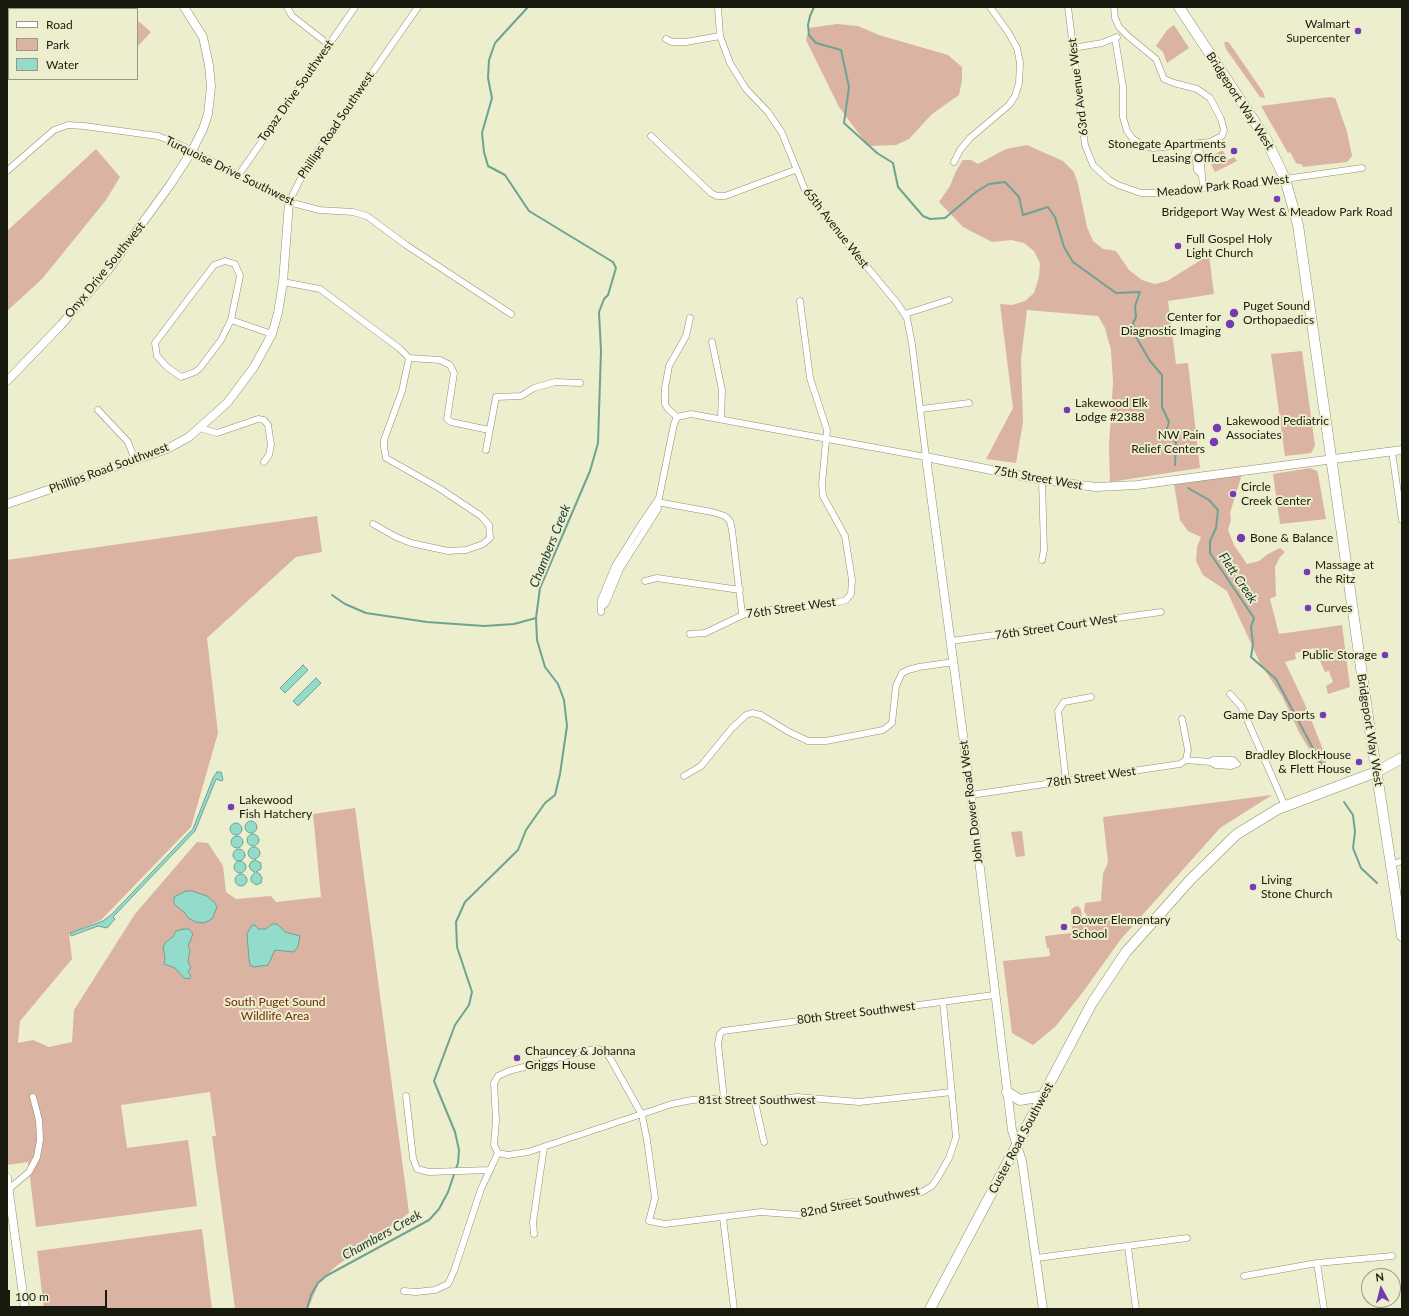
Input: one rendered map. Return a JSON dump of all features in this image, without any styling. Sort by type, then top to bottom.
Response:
[{"type":"main road","name":"Bridgeport Way West","points":[[1179,7],[1260,129],[1272,150],[1285,179],[1299,226],[1330,459],[1376,772],[1392,864],[1402,936]]},
{"type":"main road","name":"Custer Road Southwest","points":[[930,1309],[1092,1003],[1126,952],[1214,854],[1254,822],[1285,806],[1376,772],[1402,758]]},
{"type":"main road","points":[[1006,1092],[1020,1100],[1043,1096]]},
{"type":"street","name":"Onyx Drive Southwest","points":[[7,381],[61,325],[109,269],[155,206],[192,151],[203,129],[208,114],[211,87],[209,65],[202,36],[184,7]]},
{"type":"street","points":[[287,7],[292,16],[328,44]]},
{"type":"street","name":"Topaz Drive Southwest","points":[[238,176],[355,7]]},
{"type":"street","name":"Phillips Road Southwest","points":[[7,504],[167,449],[189,437],[200,428],[215,415],[242,385],[263,353],[272,334],[278,312],[289,202],[306,168],[418,7]]},
{"type":"street","name":"65th Avenue West","points":[[718,7],[720,36],[725,52],[740,80],[752,96],[768,112],[782,133],[805,190],[905,314],[910,332],[926,457]]},
{"type":"street","points":[[954,162],[960,150],[970,138],[1012,102],[1019,83],[1020,63],[1017,48],[1008,32],[990,7]]},
{"type":"street","name":"63rd Avenue West","points":[[1068,7],[1083,132],[1089,156],[1093,164]]},
{"type":"street","points":[[1114,7],[1116,21],[1122,31],[1154,56],[1166,80],[1193,87],[1204,92],[1213,101],[1224,130],[1222,136],[1218,139],[1197,146],[1151,148],[1136,141],[1128,134],[1123,116],[1123,87],[1115,38]]},
{"type":"street","points":[[1073,48],[1102,43],[1115,38],[1122,31]]},
{"type":"street","points":[[666,39],[672,42],[686,42],[720,36]]},
{"type":"street","name":"Turquoise Drive Southwest","points":[[7,171],[54,130],[68,125],[149,134],[171,141],[192,151],[289,202],[319,210],[353,212],[366,216],[406,245],[511,314]]},
{"type":"street","points":[[651,136],[711,193],[717,196],[725,196],[796,170]]},
{"type":"street","points":[[1197,146],[1200,152],[1203,169],[1201,174],[1203,188]]},
{"type":"street","name":"Meadow Park Road West","points":[[1093,164],[1109,180],[1134,191],[1159,193],[1285,179],[1362,168]]},
{"type":"street","points":[[223,261],[232,262],[240,273],[237,296],[231,320],[221,340],[207,360],[195,372],[189,375],[179,376],[157,356],[154,346],[157,338],[214,265],[223,261]]},
{"type":"street","points":[[282,282],[320,289],[400,348],[409,358],[440,360],[450,365],[454,373],[447,419],[451,422],[489,430]]},
{"type":"street","points":[[905,314],[949,300]]},
{"type":"street","points":[[800,301],[810,374],[826,425],[827,439]]},
{"type":"street","points":[[602,610],[620,569],[658,509],[657,502],[662,490],[674,424],[677,417],[665,404],[665,388],[669,366],[686,336],[690,318]]},
{"type":"street","points":[[231,320],[272,334]]},
{"type":"street","points":[[712,342],[723,396],[721,419]]},
{"type":"street","points":[[373,524],[396,537],[412,543],[448,551],[466,550],[483,544],[490,538],[489,525],[481,516],[439,488],[386,458],[384,440],[400,397],[409,358]]},
{"type":"street","points":[[486,450],[495,399],[499,396],[521,396],[534,388],[555,382],[580,383]]},
{"type":"street","points":[[921,409],[969,403]]},
{"type":"street","points":[[98,410],[128,442],[135,460]]},
{"type":"street","name":"75th Street West","points":[[677,417],[689,414],[721,419],[1042,480],[1089,487],[1124,486],[1402,450]]},
{"type":"street","points":[[200,428],[216,433],[258,420],[265,421],[271,446],[269,455],[264,462]]},
{"type":"street","name":"76th Street West","points":[[690,634],[705,633],[742,614],[839,602],[848,598],[851,594],[852,586],[845,536],[823,496],[822,484],[827,439]]},
{"type":"street","points":[[1392,452],[1402,520]]},
{"type":"street","name":"John Dower Road West","points":[[926,457],[971,795],[1006,1092],[1012,1130],[1022,1161],[1037,1258],[1043,1309]]},
{"type":"street","points":[[1042,480],[1044,550],[1042,560]]},
{"type":"street","points":[[657,502],[712,512],[728,519],[732,530],[742,614]]},
{"type":"street","points":[[644,582],[657,578],[740,590]]},
{"type":"street","name":"76th Street Court West","points":[[951,641],[1161,612]]},
{"type":"street","points":[[684,776],[702,766],[732,728],[746,714],[752,713],[761,715],[789,732],[808,741],[826,741],[883,730],[892,723],[896,686],[902,674],[908,670],[919,667],[954,662]]},
{"type":"street","points":[[1230,694],[1241,706],[1285,806]]},
{"type":"street","points":[[1066,781],[1058,716],[1060,707],[1064,702],[1070,700],[1091,698]]},
{"type":"street","points":[[1182,719],[1188,750],[1186,760]]},
{"type":"street","name":"78th Street West","points":[[971,795],[1180,764],[1186,760],[1210,762]]},
{"type":"street","points":[[1392,864],[1402,861]]},
{"type":"street","name":"80th Street Southwest","points":[[724,1098],[718,1044],[720,1034],[723,1031],[743,1027],[994,995]]},
{"type":"street","points":[[943,1002],[952,1092]]},
{"type":"street","points":[[404,1291],[416,1292],[435,1290],[448,1284],[454,1271],[490,1170],[498,1153],[494,1145],[496,1120],[494,1083],[498,1076],[509,1071],[599,1049],[610,1058],[642,1115]]},
{"type":"street","name":"81st Street Southwest","points":[[498,1153],[515,1155],[544,1147],[677,1103],[724,1098],[755,1102],[797,1097],[859,1102],[952,1092]]},
{"type":"street","name":"82nd Street Southwest","points":[[642,1115],[655,1198],[649,1221],[665,1224],[723,1218],[761,1212],[800,1214],[812,1213],[845,1203],[917,1194],[928,1188],[937,1179],[955,1144],[956,1126],[952,1092]]},
{"type":"street","points":[[406,1096],[414,1164],[419,1171],[490,1170]]},
{"type":"street","points":[[9,1189],[29,1172],[37,1157],[40,1140],[39,1120],[33,1097]]},
{"type":"street","points":[[755,1102],[764,1142]]},
{"type":"street","points":[[534,1234],[533,1222],[544,1147]]},
{"type":"street","points":[[7,1178],[25,1309]]},
{"type":"street","points":[[723,1218],[734,1309]]},
{"type":"street","points":[[1037,1258],[1187,1238]]},
{"type":"street","points":[[1128,1247],[1136,1309]]},
{"type":"street","points":[[1244,1276],[1317,1263],[1392,1256]]},
{"type":"street","points":[[1317,1263],[1324,1309]]},
{"type":"green space","points":[[7,7],[124,8],[8,8],[7,48]]},
{"type":"green space","points":[[138,21],[151,32],[138,46]]},
{"type":"green space","points":[[837,24],[858,26],[879,35],[948,55],[962,67],[962,80],[959,95],[932,114],[909,139],[896,145],[868,146],[839,107],[806,40],[809,28]]},
{"type":"green space","points":[[1174,25],[1189,48],[1167,63],[1163,52],[1156,46],[1167,30]]},
{"type":"green space","points":[[1224,42],[1228,42],[1230,44],[1263,92],[1265,98],[1260,97],[1226,49]]},
{"type":"green space","points":[[1330,97],[1335,98],[1337,103],[1347,132],[1352,156],[1347,162],[1302,167],[1303,165],[1296,163],[1290,152],[1288,153],[1261,106]]},
{"type":"green space","points":[[1027,145],[1063,161],[1074,172],[1087,227],[1093,241],[1103,249],[1116,251],[1129,270],[1142,280],[1155,284],[1167,281],[1209,255],[1214,294],[1168,301],[1176,364],[1188,363],[1200,468],[1110,482],[1109,447],[1113,382],[1111,350],[1105,328],[1098,316],[1027,310],[1021,359],[1023,422],[1016,463],[986,459],[1013,408],[1000,304],[1012,305],[1025,301],[1034,293],[1039,277],[1040,263],[1034,251],[1024,243],[1011,240],[992,242],[963,227],[939,202],[950,186],[956,171],[963,160],[971,160],[978,164],[1006,149]]},
{"type":"green space","points":[[96,149],[120,177],[106,200],[42,279],[7,311],[7,231]]},
{"type":"green space","points":[[1223,151],[1228,160],[1234,157],[1237,161],[1215,172],[1208,158]]},
{"type":"green space","points":[[1302,351],[1315,446],[1311,453],[1285,456],[1271,354]]},
{"type":"green space","points":[[1310,468],[1317,471],[1318,474],[1326,519],[1280,524],[1273,474]]},
{"type":"green space","points":[[1242,474],[1230,513],[1231,520],[1228,530],[1234,545],[1247,564],[1259,561],[1268,554],[1280,548],[1285,552],[1280,557],[1275,567],[1276,596],[1270,599],[1279,634],[1342,625],[1350,687],[1328,694],[1326,686],[1333,682],[1329,671],[1325,672],[1314,648],[1295,653],[1296,659],[1285,662],[1304,702],[1324,752],[1326,763],[1321,768],[1300,734],[1282,696],[1260,663],[1227,591],[1203,575],[1196,561],[1197,547],[1201,537],[1188,531],[1180,520],[1174,484]]},
{"type":"green space","name":"South Puget Sound Wildlife Area","points":[[317,516],[322,552],[296,557],[207,638],[218,733],[191,827],[101,920],[69,934],[72,959],[20,1021],[18,1043],[33,1040],[49,1047],[72,1042],[74,1010],[135,914],[197,842],[208,843],[223,866],[226,892],[236,899],[271,896],[276,902],[321,897],[313,814],[355,808],[409,1213],[335,1267],[319,1282],[308,1309],[235,1309],[212,1136],[216,1136],[210,1092],[121,1105],[127,1148],[188,1140],[197,1206],[36,1227],[28,1162],[7,1165],[7,560]]},
{"type":"green space","points":[[1272,795],[1220,828],[1121,939],[1083,992],[1055,1027],[1033,1045],[1012,1033],[1003,961],[1050,956],[1045,936],[1072,933],[1071,910],[1078,906],[1081,909],[1082,918],[1084,919],[1087,915],[1084,912],[1085,903],[1101,901],[1103,874],[1108,862],[1103,817]]},
{"type":"green space","points":[[1022,831],[1025,856],[1016,857],[1011,832]]},
{"type":"green space","points":[[202,1229],[212,1309],[44,1309],[37,1251]]},
{"type":"water","points":[[303,665],[308,670],[285,693],[280,688]]},
{"type":"water","points":[[316,678],[321,683],[298,706],[293,701]]},
{"type":"water","points":[[217,772],[221,772],[223,779],[222,781],[216,779],[195,831],[113,917],[115,919],[107,928],[98,926],[71,936],[70,933],[103,921],[111,915],[193,829],[213,778]]},
{"type":"water","points":[[249,821],[253,821],[257,827],[253,833],[249,833],[245,829],[245,825]]},
{"type":"water","points":[[234,823],[238,823],[242,829],[238,835],[234,835],[230,831],[230,827]]},
{"type":"water","points":[[251,834],[255,834],[259,840],[255,846],[251,846],[247,842],[247,838]]},
{"type":"water","points":[[235,836],[239,836],[243,842],[239,848],[235,848],[231,844],[231,840]]},
{"type":"water","points":[[252,847],[256,847],[260,853],[256,859],[252,859],[248,855],[248,851]]},
{"type":"water","points":[[237,849],[241,849],[245,855],[241,861],[237,861],[233,857],[233,853]]},
{"type":"water","points":[[255,860],[261,863],[261,869],[256,872],[260,874],[262,878],[261,883],[256,885],[251,881],[251,877],[255,872],[251,870],[249,866],[251,862]]},
{"type":"water","points":[[238,861],[242,861],[246,867],[242,873],[238,873],[234,869],[234,865]]},
{"type":"water","points":[[239,874],[243,874],[247,880],[243,886],[239,886],[235,882],[235,878]]},
{"type":"water","points":[[186,891],[192,891],[207,896],[214,902],[217,907],[212,919],[204,923],[196,922],[188,918],[185,913],[174,904],[174,897]]},
{"type":"water","points":[[272,924],[277,924],[285,932],[300,936],[298,946],[294,952],[275,950],[268,965],[254,967],[250,965],[247,934],[251,926],[255,925],[258,929],[266,929]]},
{"type":"water","points":[[189,929],[193,934],[188,946],[190,950],[188,962],[191,967],[188,972],[191,976],[189,979],[184,978],[175,968],[164,964],[165,957],[163,948],[165,943],[173,937],[176,931]]},
{"type":"waterway","name":"Chambers Creek","points":[[307,1309],[311,1295],[318,1283],[326,1276],[429,1220],[439,1209],[448,1192],[458,1163],[459,1150],[455,1132],[434,1081],[455,1025],[469,1005],[472,992],[457,947],[456,922],[465,902],[518,850],[526,830],[545,803],[555,795],[560,774],[567,726],[564,700],[558,684],[545,667],[537,640],[536,618],[540,588],[590,471],[598,443],[601,351],[599,312],[604,299],[608,295],[616,268],[613,262],[529,211],[505,175],[488,166],[484,152],[482,133],[492,98],[488,78],[489,60],[495,43],[528,7]]},
{"type":"waterway","name":"Flett Creek","points":[[814,7],[808,25],[809,35],[816,43],[841,50],[849,87],[844,123],[877,153],[893,163],[898,187],[923,216],[930,219],[945,218],[976,192],[989,184],[1005,182],[1019,197],[1023,215],[1048,207],[1055,217],[1064,247],[1073,262],[1116,293],[1140,292],[1135,306],[1136,317],[1133,323],[1136,337],[1150,361],[1162,375],[1162,407],[1169,422],[1166,432],[1176,442],[1175,465]]},
{"type":"waterway","name":"Flett Creek","points":[[1188,488],[1209,500],[1218,510],[1216,528],[1210,541],[1210,553],[1254,618],[1251,627],[1253,644],[1251,657],[1276,679],[1323,767]]},
{"type":"waterway","points":[[332,595],[345,604],[366,613],[427,622],[484,626],[514,624],[536,618]]},
{"type":"waterway","name":"Flett Creek","points":[[1344,802],[1353,815],[1355,832],[1353,848],[1361,868],[1377,883]]},
{"type":"place","name":"Walmart Supercenter","points":[[1358,31]]},
{"type":"place","name":"Stonegate Apartments Leasing Office","points":[[1234,151]]},
{"type":"place","name":"Bridgeport Way West & Meadow Park Road","points":[[1277,199]]},
{"type":"place","name":"Full Gospel Holy Light Church","points":[[1178,246]]},
{"type":"place","name":"Puget Sound Orthopaedics","points":[[1234,313]]},
{"type":"place","name":"Center for Diagnostic Imaging","points":[[1230,324]]},
{"type":"place","name":"Lakewood Elk Lodge #2388","points":[[1067,410]]},
{"type":"place","name":"Lakewood Pediatric Associates","points":[[1217,428]]},
{"type":"place","name":"NW Pain Relief Centers","points":[[1214,442]]},
{"type":"place","name":"Circle Creek Center","points":[[1233,494]]},
{"type":"place","name":"Bone & Balance","points":[[1241,538]]},
{"type":"place","name":"Massage at the Ritz","points":[[1307,572]]},
{"type":"place","name":"Curves","points":[[1308,608]]},
{"type":"place","name":"Public Storage","points":[[1385,655]]},
{"type":"place","name":"Game Day Sports","points":[[1323,715]]},
{"type":"place","name":"Bradley BlockHouse & Flett House","points":[[1359,762]]},
{"type":"place","name":"Lakewood Fish Hatchery","points":[[231,807]]},
{"type":"place","name":"Living Stone Church","points":[[1253,887]]},
{"type":"place","name":"Dower Elementary School","points":[[1064,927]]},
{"type":"place","name":"Chauncey & Johanna Griggs House","points":[[517,1058]]}]
